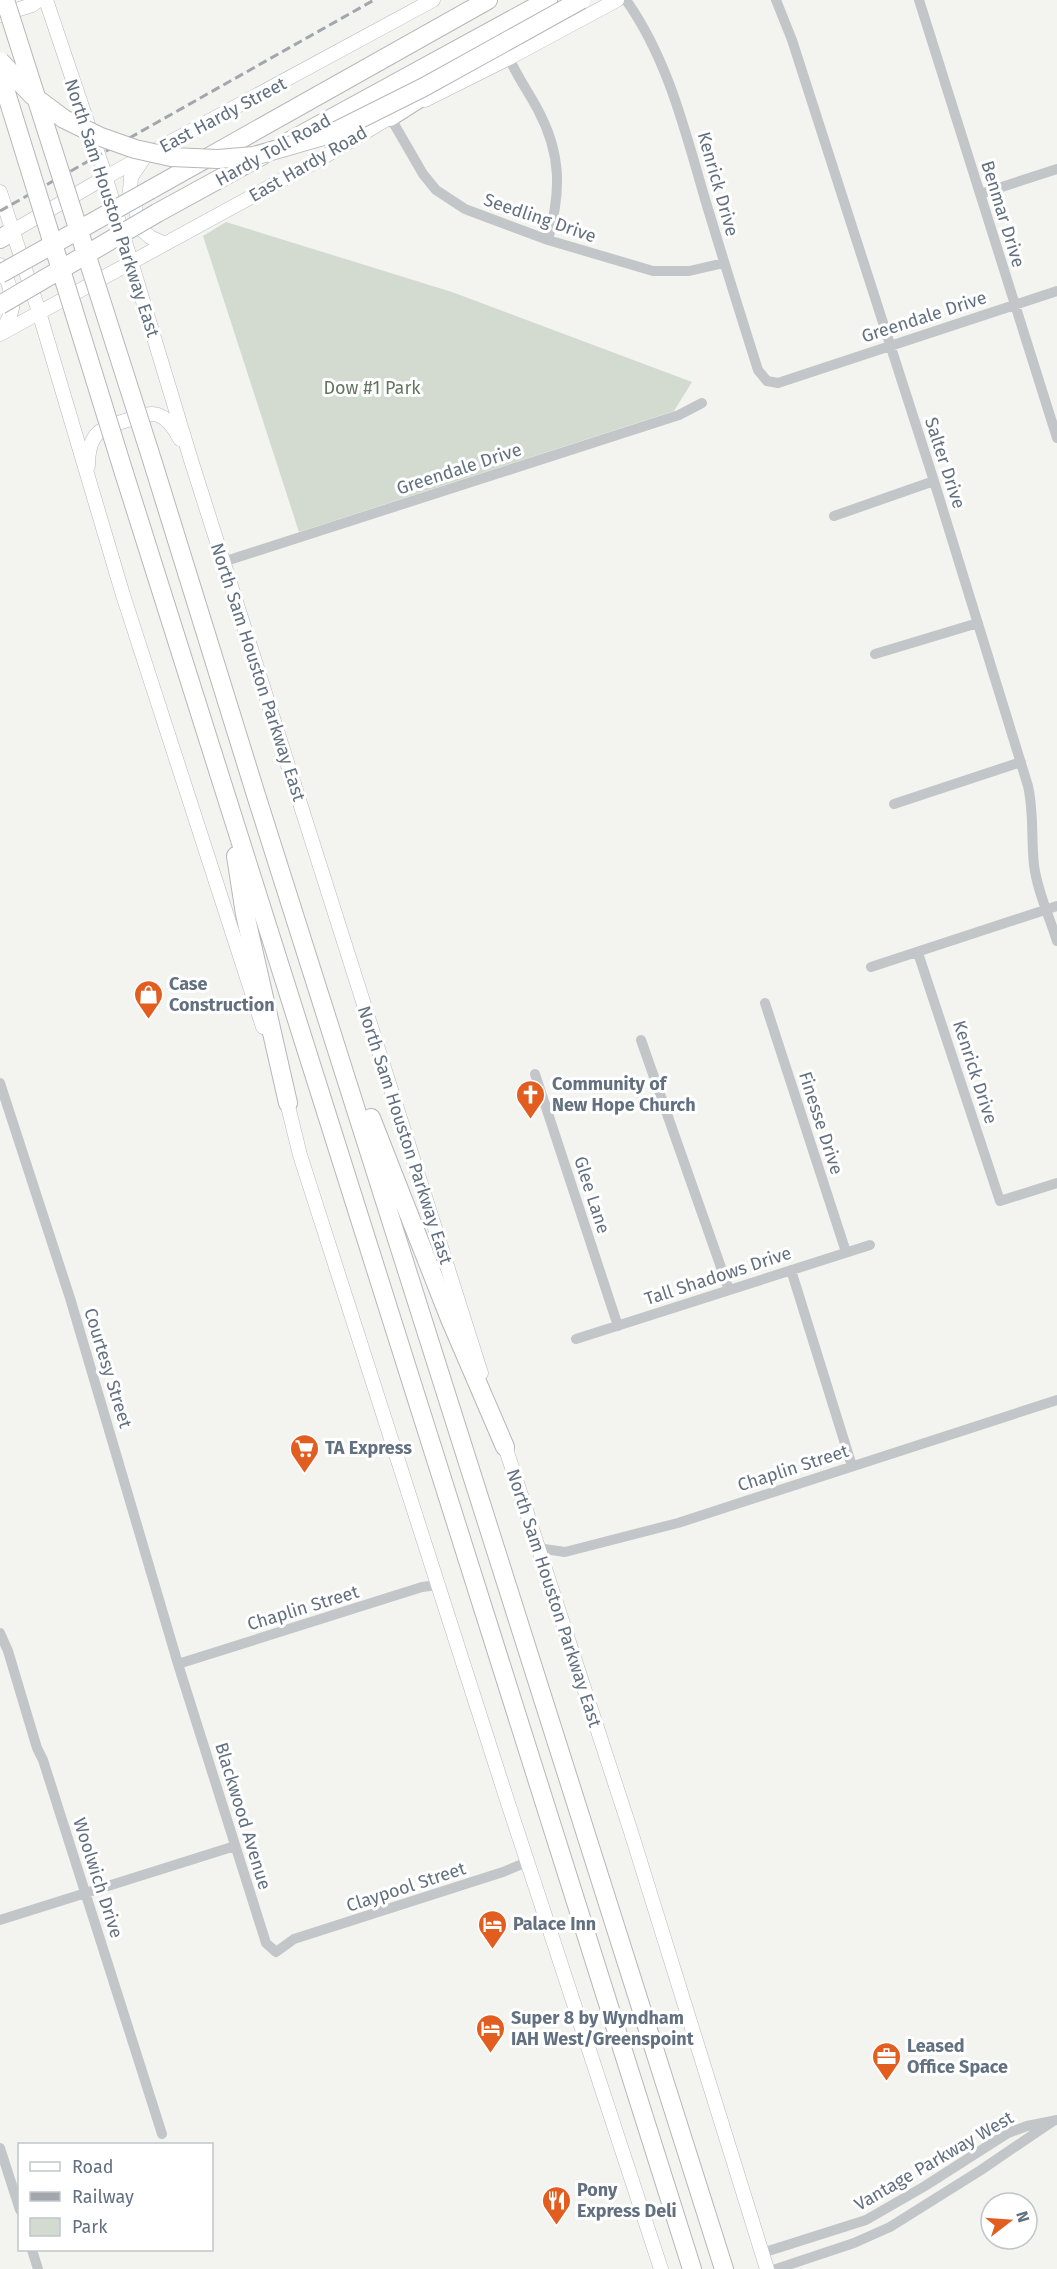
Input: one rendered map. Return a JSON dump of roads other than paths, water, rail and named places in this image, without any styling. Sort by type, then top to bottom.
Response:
[{"type":"highway","name":"North Sam Houston Parkway East","points":[[5,0],[724,2269]]},
{"type":"highway","name":"Hardy Toll Road","points":[[0,274],[488,0]]},
{"type":"highway","name":"Hardy Toll Road","points":[[0,305],[157,213],[548,0]]},
{"type":"highway","points":[[390,117],[480,60],[563,0]]},
{"type":"highway","points":[[0,61],[32,95],[64,120],[101,137],[135,149],[171,157],[218,159],[254,156],[330,134],[424,87],[581,0]]},
{"type":"highway","points":[[0,73],[124,473],[692,2269]]},
{"type":"highway","points":[[256,795],[379,1139],[450,1319],[505,1447]]},
{"type":"highway","points":[[228,801],[245,914],[288,1103]]},
{"type":"main road","points":[[0,15],[32,6],[39,0]]},
{"type":"main road","name":"North Sam Houston Parkway East","points":[[46,0],[537,1548],[631,1832],[767,2269]]},
{"type":"main road","name":"East Hardy Street","points":[[6,235],[104,178],[433,0]]},
{"type":"main road","name":"East Hardy Road","points":[[0,333],[315,162],[390,117],[509,58],[617,0]]},
{"type":"main road","points":[[144,157],[130,177],[130,191],[141,229],[150,237],[165,244]]},
{"type":"main road","points":[[0,192],[6,235],[39,312],[123,595],[288,1103],[300,1155],[527,1862],[661,2269]]},
{"type":"main road","points":[[0,265],[13,298],[13,312],[0,333]]},
{"type":"main road","points":[[87,476],[88,453],[92,440],[103,428],[151,413],[159,415],[174,427],[191,460]]},
{"type":"street","name":"Kenrick Drive","points":[[626,0],[642,22],[665,72],[758,370],[767,381]]},
{"type":"street","name":"Salter Drive","points":[[776,0],[792,40],[1021,762],[1032,804],[1035,873],[1052,908],[1057,941]]},
{"type":"street","name":"Benmar Drive","points":[[919,0],[1057,438]]},
{"type":"street","points":[[509,58],[539,112],[555,156],[558,176],[557,200],[548,240]]},
{"type":"street","name":"Seedling Drive","points":[[390,117],[414,162],[442,195],[465,209],[548,240],[652,271],[689,271],[724,264]]},
{"type":"street","points":[[980,194],[1057,169]]},
{"type":"street","name":"Greendale Drive","points":[[767,381],[778,383],[1057,291]]},
{"type":"street","name":"Greendale Drive","points":[[223,562],[680,415],[702,403]]},
{"type":"street","points":[[834,516],[934,482]]},
{"type":"street","points":[[875,654],[978,623]]},
{"type":"street","points":[[894,804],[1021,762]]},
{"type":"street","points":[[871,966],[1052,908]]},
{"type":"street","name":"Kenrick Drive","points":[[918,952],[1000,1202],[1057,1183]]},
{"type":"street","name":"Finesse Drive","points":[[765,1003],[846,1252]]},
{"type":"street","points":[[641,1040],[729,1290]]},
{"type":"street","name":"Glee Lane","points":[[535,1074],[618,1326]]},
{"type":"street","name":"Courtesy Street","points":[[0,1083],[70,1298],[178,1664]]},
{"type":"street","name":"Tall Shadows Drive","points":[[576,1340],[870,1245]]},
{"type":"street","points":[[791,1270],[852,1466]]},
{"type":"street","name":"Chaplin Street","points":[[537,1548],[565,1552],[666,1526],[1057,1400]]},
{"type":"street","name":"Chaplin Street","points":[[178,1664],[422,1587],[438,1585]]},
{"type":"street","name":"Woolwich Drive","points":[[0,1633],[8,1651],[162,2134]]},
{"type":"street","name":"Blackwood Avenue","points":[[178,1664],[266,1943],[276,1952],[294,1939]]},
{"type":"street","points":[[0,1920],[235,1846]]},
{"type":"street","name":"Claypool Street","points":[[294,1939],[503,1872],[527,1862]]},
{"type":"street","name":"Vantage Parkway West","points":[[762,2253],[866,2220],[925,2186],[1008,2133],[1027,2126],[1055,2121]]},
{"type":"street","name":"Vantage Parkway West","points":[[776,2269],[854,2243],[890,2227],[1055,2121]]},
{"type":"street","points":[[0,2148],[18,2204]]},
{"type":"street","points":[[32,2251],[38,2269]]},
{"type":"railway","points":[[0,211],[374,0]]},
{"type":"place","name":"Case Construction","points":[[148,1020]]},
{"type":"place","name":"Community of New Hope Church","points":[[531,1120]]},
{"type":"place","name":"TA Express","points":[[304,1474]]},
{"type":"place","name":"Palace Inn","points":[[492,1950]]},
{"type":"place","name":"Super 8 by Wyndham IAH West/Greenspoint","points":[[490,2054]]},
{"type":"place","name":"Leased Office Space","points":[[886,2082]]},
{"type":"place","name":"Pony Express Deli","points":[[556,2226]]},
{"type":"park label","name":"Dow #1 Park","points":[[372,388]]}]
